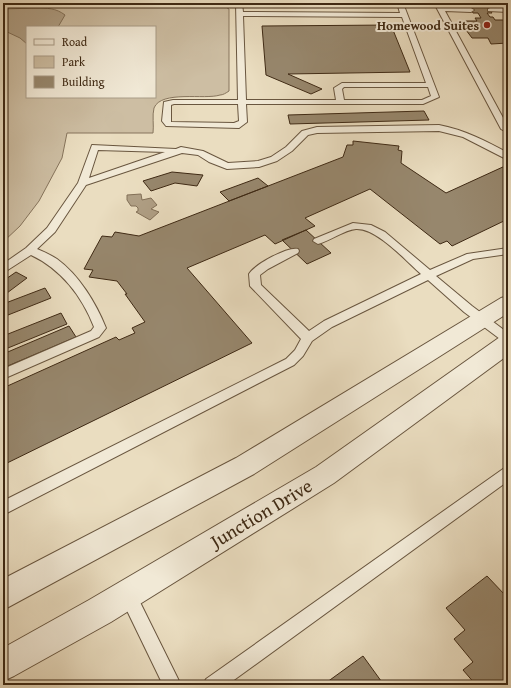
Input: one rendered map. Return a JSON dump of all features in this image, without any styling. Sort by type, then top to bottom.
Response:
[{"type":"street","points":[[3,595],[245,466],[508,303]]},
{"type":"street","name":"Junction Drive","points":[[3,665],[127,594],[324,475],[508,344]]},
{"type":"lane","points":[[238,3],[239,14],[242,101],[243,122],[236,126],[169,124],[166,121],[167,104],[173,102],[242,101],[423,102],[435,97],[400,3]]},
{"type":"lane","points":[[439,6],[471,10]]},
{"type":"lane","points":[[439,6],[505,129],[508,130]]},
{"type":"lane","points":[[490,10],[508,10]]},
{"type":"lane","points":[[239,14],[405,15]]},
{"type":"lane","points":[[341,102],[338,88],[342,86],[430,85]]},
{"type":"lane","points":[[3,269],[30,250],[51,230],[83,183],[95,147],[181,150],[200,153],[227,166],[243,166],[274,159],[289,150],[305,133],[317,130],[439,128],[454,130],[466,134],[508,157]]},
{"type":"lane","points":[[83,183],[181,150]]},
{"type":"lane","points":[[318,241],[353,226],[367,227],[381,234],[428,276],[508,339]]},
{"type":"lane","points":[[3,374],[96,334],[100,328],[90,306],[54,262],[30,250]]},
{"type":"lane","points":[[294,251],[264,266],[254,274],[256,286],[308,338]]},
{"type":"lane","points":[[3,508],[290,362],[299,353],[308,338],[328,324],[458,261],[471,256],[508,251]]},
{"type":"lane","points":[[212,685],[508,473]]},
{"type":"lane","points":[[127,594],[172,685]]},
{"type":"green space","points":[[3,3],[187,3],[187,5],[224,6],[229,9],[229,91],[222,95],[174,97],[158,102],[153,111],[153,133],[67,133],[62,158],[39,201],[20,226],[3,242]]},
{"type":"shaded area","points":[[48,8],[65,15],[59,26],[26,26],[26,43],[20,38],[3,30],[3,9]]},
{"type":"shaded area","points":[[141,194],[142,200],[151,198],[157,205],[151,209],[159,212],[150,220],[136,212],[138,211],[138,208],[136,206],[131,206],[127,200],[127,195]]},
{"type":"building","name":"Homewood Suites","points":[[469,6],[487,6],[492,13],[487,13],[490,17],[493,17],[495,20],[505,20],[508,24],[508,43],[491,44],[488,38],[472,38],[463,26],[466,26],[463,21],[477,21],[475,18],[481,18],[478,13],[473,13]]},
{"type":"building","points":[[391,25],[410,72],[288,74],[322,89],[311,94],[266,75],[262,26]]},
{"type":"building","points":[[424,111],[429,120],[290,124],[288,115]]},
{"type":"building","points":[[353,141],[399,146],[398,150],[402,151],[401,163],[446,193],[505,166],[508,168],[508,219],[452,246],[447,241],[440,244],[370,189],[305,218],[315,226],[275,244],[265,235],[187,268],[252,343],[3,465],[3,388],[116,337],[119,340],[135,333],[132,328],[145,322],[117,281],[89,277],[93,270],[84,269],[102,236],[112,237],[115,232],[139,236],[343,157],[347,145],[353,145]]},
{"type":"building","points":[[172,172],[203,175],[197,186],[175,183],[151,191],[143,181]]},
{"type":"building","points":[[258,178],[268,186],[229,201],[220,192]]},
{"type":"building","points":[[306,230],[331,253],[307,264],[282,240]]},
{"type":"building","points":[[16,272],[27,278],[3,296],[3,281]]},
{"type":"building","points":[[45,288],[51,298],[3,317],[3,304]]},
{"type":"building","points":[[61,313],[67,324],[3,350],[3,336]]},
{"type":"building","points":[[69,326],[76,337],[3,368],[3,354]]},
{"type":"building","points":[[487,576],[505,595],[508,592],[508,685],[476,685],[463,670],[473,662],[454,639],[465,630],[446,608]]},
{"type":"building","points":[[363,656],[384,685],[323,685]]},
{"type":"place","name":"Homewood Suites","points":[[487,25]]}]
